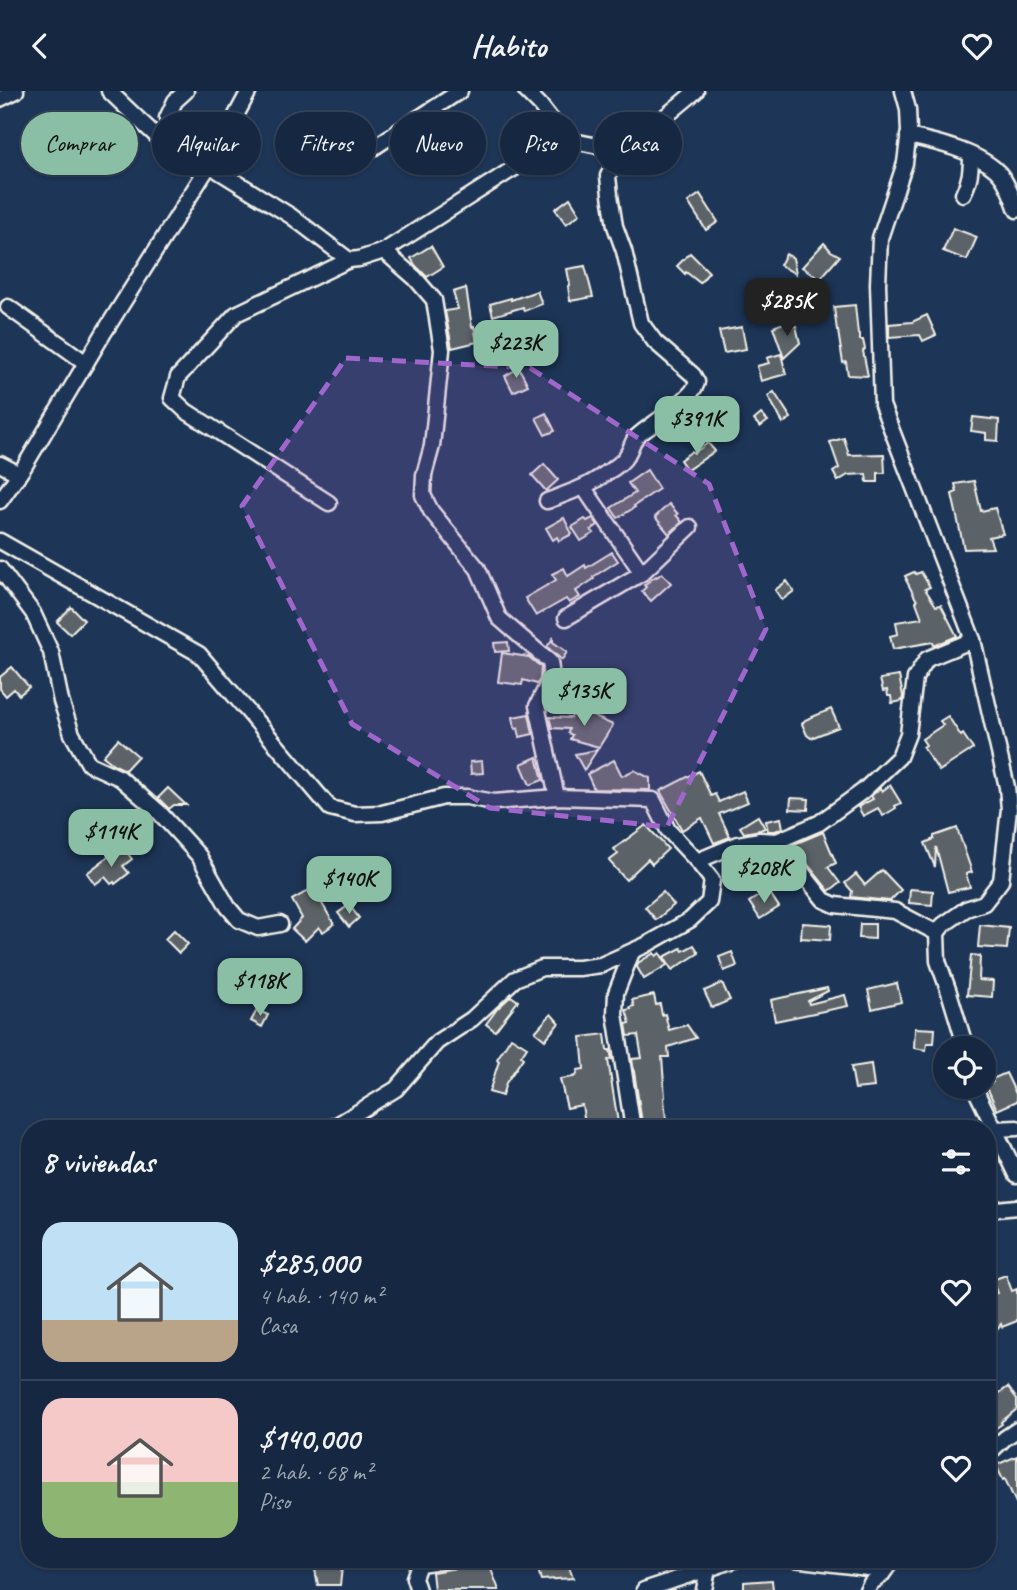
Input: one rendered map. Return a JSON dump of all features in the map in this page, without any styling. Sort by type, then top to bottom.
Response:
[{"type":"street","points":[[0,99],[16,91]]},
{"type":"street","points":[[109,91],[152,132]]},
{"type":"street","points":[[170,112],[175,101],[186,91]]},
{"type":"street","points":[[238,112],[249,91]]},
{"type":"street","points":[[376,146],[460,91]]},
{"type":"street","points":[[526,91],[545,112]]},
{"type":"street","points":[[671,112],[696,91]]},
{"type":"street","points":[[902,91],[908,109],[905,163],[880,238],[878,284],[882,405],[973,641],[1007,787],[1009,809],[1001,881],[984,903],[966,909],[943,925],[937,933],[938,961],[962,1036]]},
{"type":"street","points":[[908,136],[971,155],[997,171],[1006,183],[1017,210]]},
{"type":"street","points":[[963,194],[971,172],[971,155]]},
{"type":"street","points":[[0,501],[203,175]]},
{"type":"street","points":[[225,175],[291,216],[349,260]]},
{"type":"street","points":[[329,503],[186,411],[172,398],[178,377],[236,314],[349,260],[384,251],[503,175]]},
{"type":"street","points":[[547,501],[584,488],[606,474],[627,455],[638,435],[696,388],[697,381],[693,375],[655,342],[641,323],[624,251],[615,226],[608,175]]},
{"type":"street","points":[[384,251],[415,278],[434,300],[442,350],[432,446],[424,475],[423,495],[431,511],[478,569],[499,618],[550,662],[549,682],[537,706],[557,797]]},
{"type":"street","points":[[8,307],[86,363]]},
{"type":"street","points":[[0,464],[19,474]]},
{"type":"street","points":[[584,488],[642,573]]},
{"type":"street","points":[[566,618],[642,573],[690,527]]},
{"type":"street","points":[[0,541],[199,654],[330,808],[355,814],[382,813],[444,797],[467,797],[494,802],[557,797],[653,800],[668,830],[712,880],[709,902],[690,920],[646,945],[601,965],[542,968],[515,979],[472,1019],[437,1042],[396,1089],[345,1120]]},
{"type":"street","points":[[0,569],[33,613],[47,642],[72,734],[89,764],[121,778],[159,812],[199,856],[228,907],[239,920],[258,927],[280,924]]},
{"type":"street","points":[[696,861],[738,844],[760,839],[777,841],[819,823],[863,791],[899,757],[908,734],[915,678],[927,659],[973,641]]},
{"type":"street","points":[[777,841],[824,900],[835,905],[895,911],[937,933]]},
{"type":"street","points":[[632,952],[616,993],[615,1014],[632,1120]]},
{"type":"street","points":[[980,1099],[990,1120]]},
{"type":"street","points":[[996,1129],[1017,1128]]},
{"type":"street","points":[[996,1131],[1017,1175]]},
{"type":"street","points":[[996,1209],[1017,1207]]},
{"type":"street","points":[[996,1446],[1017,1430]]},
{"type":"street","points":[[418,1568],[414,1578],[418,1590]]},
{"type":"street","points":[[867,1590],[887,1568]]},
{"type":"street","points":[[644,1590],[708,1569],[704,1590]]},
{"type":"highlighted area","points":[[346,358],[530,368],[709,484],[766,629],[667,827],[490,808],[352,724],[242,506]]},
{"type":"building","points":[[700,194],[718,222],[706,230],[688,202]]},
{"type":"building","points":[[570,198],[580,214],[566,224],[555,209]]},
{"type":"building","points":[[953,228],[977,237],[967,260],[943,251]]},
{"type":"building","points":[[824,243],[840,256],[820,279],[802,267]]},
{"type":"building","points":[[431,246],[443,267],[427,277],[411,258]]},
{"type":"building","points":[[690,253],[709,272],[700,283],[677,266]]},
{"type":"building","points":[[786,254],[793,258],[796,274],[780,265]]},
{"type":"building","points":[[585,266],[593,297],[570,301],[567,269]]},
{"type":"building","points":[[797,282],[801,301],[783,304],[780,285]]},
{"type":"building","points":[[466,288],[477,342],[452,348],[445,311],[458,309],[453,292]]},
{"type":"building","points":[[537,291],[542,304],[524,311],[523,307],[493,316],[490,304]]},
{"type":"building","points":[[855,305],[858,334],[860,340],[863,340],[868,376],[848,375],[837,331],[834,307]]},
{"type":"building","points":[[927,315],[936,335],[923,341],[920,335],[889,337],[889,324],[912,322]]},
{"type":"building","points":[[786,322],[790,327],[796,326],[800,343],[784,358],[773,327]]},
{"type":"building","points":[[742,327],[746,349],[724,353],[719,331]]},
{"type":"building","points":[[513,350],[519,361],[510,366],[504,355]]},
{"type":"building","points":[[781,354],[786,374],[761,381],[757,366],[769,363],[767,358]]},
{"type":"building","points":[[519,368],[528,385],[513,392],[505,376]]},
{"type":"building","points":[[774,392],[791,418],[783,423],[768,396]]},
{"type":"building","points":[[717,403],[729,414],[718,427],[705,416]]},
{"type":"building","points":[[546,413],[555,431],[545,435],[536,418]]},
{"type":"building","points":[[761,414],[768,421],[760,427],[754,420]]},
{"type":"building","points":[[973,417],[999,420],[998,441],[986,440],[986,433],[971,431]]},
{"type":"building","points":[[844,438],[849,455],[884,454],[885,473],[878,473],[878,482],[867,482],[866,474],[848,475],[838,481],[833,472],[839,468],[830,442]]},
{"type":"building","points":[[708,443],[715,451],[687,470],[680,460]]},
{"type":"building","points":[[544,464],[558,480],[546,491],[532,475]]},
{"type":"building","points":[[647,470],[659,489],[618,518],[611,508],[635,493],[628,483]]},
{"type":"building","points":[[974,481],[981,511],[995,508],[1003,534],[989,537],[993,548],[964,549],[952,494],[957,492],[955,484]]},
{"type":"building","points":[[669,504],[682,522],[669,534],[655,517]]},
{"type":"building","points":[[564,518],[572,534],[559,541],[557,537],[553,540],[546,528]]},
{"type":"building","points":[[593,518],[598,525],[591,530],[594,533],[581,541],[572,527],[585,519],[587,521]]},
{"type":"building","points":[[612,552],[618,561],[576,591],[580,597],[569,603],[566,599],[536,616],[525,598],[556,580],[552,574],[564,568],[568,576]]},
{"type":"building","points":[[921,572],[930,587],[925,589],[936,606],[941,605],[957,636],[934,646],[933,642],[893,649],[890,636],[898,634],[896,622],[922,618],[905,576]]},
{"type":"building","points":[[662,573],[671,583],[651,601],[642,591],[646,587],[644,585]]},
{"type":"building","points":[[787,581],[794,591],[782,600],[775,590]]},
{"type":"building","points":[[71,607],[84,620],[70,634],[57,622]]},
{"type":"building","points":[[553,638],[553,642],[567,652],[562,660],[547,647]]},
{"type":"building","points":[[508,642],[509,651],[495,652],[494,643]]},
{"type":"building","points":[[502,653],[529,657],[541,667],[537,684],[523,680],[522,685],[498,682]]},
{"type":"building","points":[[12,667],[29,687],[19,695],[14,689],[6,696],[0,689],[0,677]]},
{"type":"building","points":[[899,676],[902,701],[892,703],[887,690],[883,691],[880,679]]},
{"type":"building","points":[[831,709],[839,727],[811,738],[807,735],[802,724],[805,720]]},
{"type":"building","points":[[584,712],[613,725],[599,747],[570,739],[572,735],[568,733],[569,729],[552,728],[549,717],[580,717]]},
{"type":"building","points":[[529,714],[533,734],[520,737],[513,717]]},
{"type":"building","points":[[948,716],[973,749],[939,771],[923,747],[926,745],[922,739],[943,725],[940,721]]},
{"type":"building","points":[[118,739],[138,756],[125,770],[103,756]]},
{"type":"building","points":[[597,750],[584,770],[575,754]]},
{"type":"building","points":[[537,757],[543,780],[530,785],[521,764]]},
{"type":"building","points":[[614,760],[622,776],[634,770],[650,778],[650,790],[594,789],[587,774]]},
{"type":"building","points":[[482,761],[483,773],[471,774],[470,762]]},
{"type":"building","points":[[699,771],[711,796],[715,794],[719,802],[743,791],[748,802],[719,814],[730,837],[714,843],[702,818],[682,830],[660,791]]},
{"type":"building","points":[[890,785],[901,803],[883,816],[878,808],[863,816],[858,807],[873,799],[871,796],[880,788],[882,791]]},
{"type":"building","points":[[168,788],[186,805],[174,805],[169,809],[158,798]]},
{"type":"building","points":[[791,798],[809,799],[808,810],[790,809]]},
{"type":"building","points":[[758,816],[765,828],[744,833],[740,827]]},
{"type":"building","points":[[781,818],[783,828],[768,831],[766,821]]},
{"type":"building","points":[[646,825],[668,849],[652,864],[648,859],[626,880],[609,861],[618,854],[614,849]]},
{"type":"building","points":[[957,828],[972,872],[966,874],[970,887],[948,892],[936,847],[935,867],[925,843],[934,839],[934,836]]},
{"type":"building","points":[[823,832],[836,863],[828,867],[840,883],[829,891],[792,845]]},
{"type":"building","points":[[125,850],[132,859],[123,866],[129,873],[115,884],[111,884],[105,877],[95,884],[87,873],[113,853],[116,857]]},
{"type":"building","points":[[882,870],[901,890],[890,901],[851,897],[852,891],[845,883],[856,874],[865,885]]},
{"type":"building","points":[[313,888],[334,924],[323,932],[319,927],[305,941],[292,929],[302,918],[292,900]]},
{"type":"building","points":[[910,889],[933,891],[932,905],[909,903]]},
{"type":"building","points":[[768,890],[779,907],[760,919],[749,902]]},
{"type":"building","points":[[663,892],[674,905],[656,920],[645,907]]},
{"type":"building","points":[[349,905],[359,918],[349,927],[338,913]]},
{"type":"building","points":[[802,923],[831,925],[830,940],[801,938]]},
{"type":"building","points":[[860,924],[875,924],[875,939],[859,938]]},
{"type":"building","points":[[980,925],[1009,928],[1007,949],[978,947]]},
{"type":"building","points":[[174,930],[188,944],[179,953],[165,939]]},
{"type":"building","points":[[694,945],[699,953],[672,970],[664,957]]},
{"type":"building","points":[[732,952],[737,966],[724,971],[719,957]]},
{"type":"building","points":[[654,953],[656,956],[660,953],[667,965],[644,979],[637,967],[638,963]]},
{"type":"building","points":[[971,955],[980,956],[979,980],[993,981],[992,997],[967,995]]},
{"type":"building","points":[[251,972],[260,986],[247,994],[238,981]]},
{"type":"building","points":[[722,983],[730,1000],[712,1008],[704,991]]},
{"type":"building","points":[[897,983],[901,1002],[872,1009],[868,990]]},
{"type":"building","points":[[827,988],[828,991],[808,1001],[809,1004],[845,995],[848,1006],[775,1021],[771,1000]]},
{"type":"building","points":[[654,995],[656,1005],[660,1004],[662,1015],[665,1014],[669,1030],[687,1025],[696,1038],[668,1047],[669,1057],[662,1057],[666,1120],[642,1120],[632,1059],[642,1058],[638,1035],[628,1036],[626,1024],[630,1023],[626,1010],[634,1006],[632,1000]]},
{"type":"building","points":[[511,996],[518,1001],[495,1031],[486,1024]]},
{"type":"building","points":[[257,1010],[268,1015],[262,1027],[251,1021]]},
{"type":"building","points":[[551,1014],[559,1023],[545,1040],[535,1032]]},
{"type":"building","points":[[915,1028],[935,1029],[933,1043],[927,1043],[926,1050],[914,1048]]},
{"type":"building","points":[[605,1034],[607,1050],[610,1050],[612,1059],[608,1060],[618,1120],[584,1120],[582,1105],[567,1108],[560,1079],[576,1076],[578,1070],[584,1069],[581,1037]]},
{"type":"building","points":[[511,1037],[527,1047],[506,1083],[502,1096],[489,1092],[499,1061],[497,1059]]},
{"type":"building","points":[[871,1064],[874,1087],[855,1089],[851,1067]]},
{"type":"building","points":[[1006,1073],[1017,1096],[1017,1101],[997,1110],[992,1099],[996,1099],[996,1077]]},
{"type":"building","points":[[1006,1275],[1012,1291],[1017,1289],[1017,1321],[1002,1327],[1001,1324],[996,1330],[997,1293],[996,1279]]},
{"type":"building","points":[[1008,1387],[1017,1399],[1017,1409],[996,1428],[996,1396]]},
{"type":"building","points":[[1017,1456],[1017,1505],[996,1465]]},
{"type":"building","points":[[315,1568],[342,1568],[340,1585],[318,1585]]},
{"type":"building","points":[[457,1568],[490,1568],[499,1590],[434,1590],[432,1572]]},
{"type":"building","points":[[538,1568],[569,1568],[573,1578],[541,1580]]},
{"type":"building","points":[[772,1580],[773,1590],[744,1590],[744,1582]]}]
